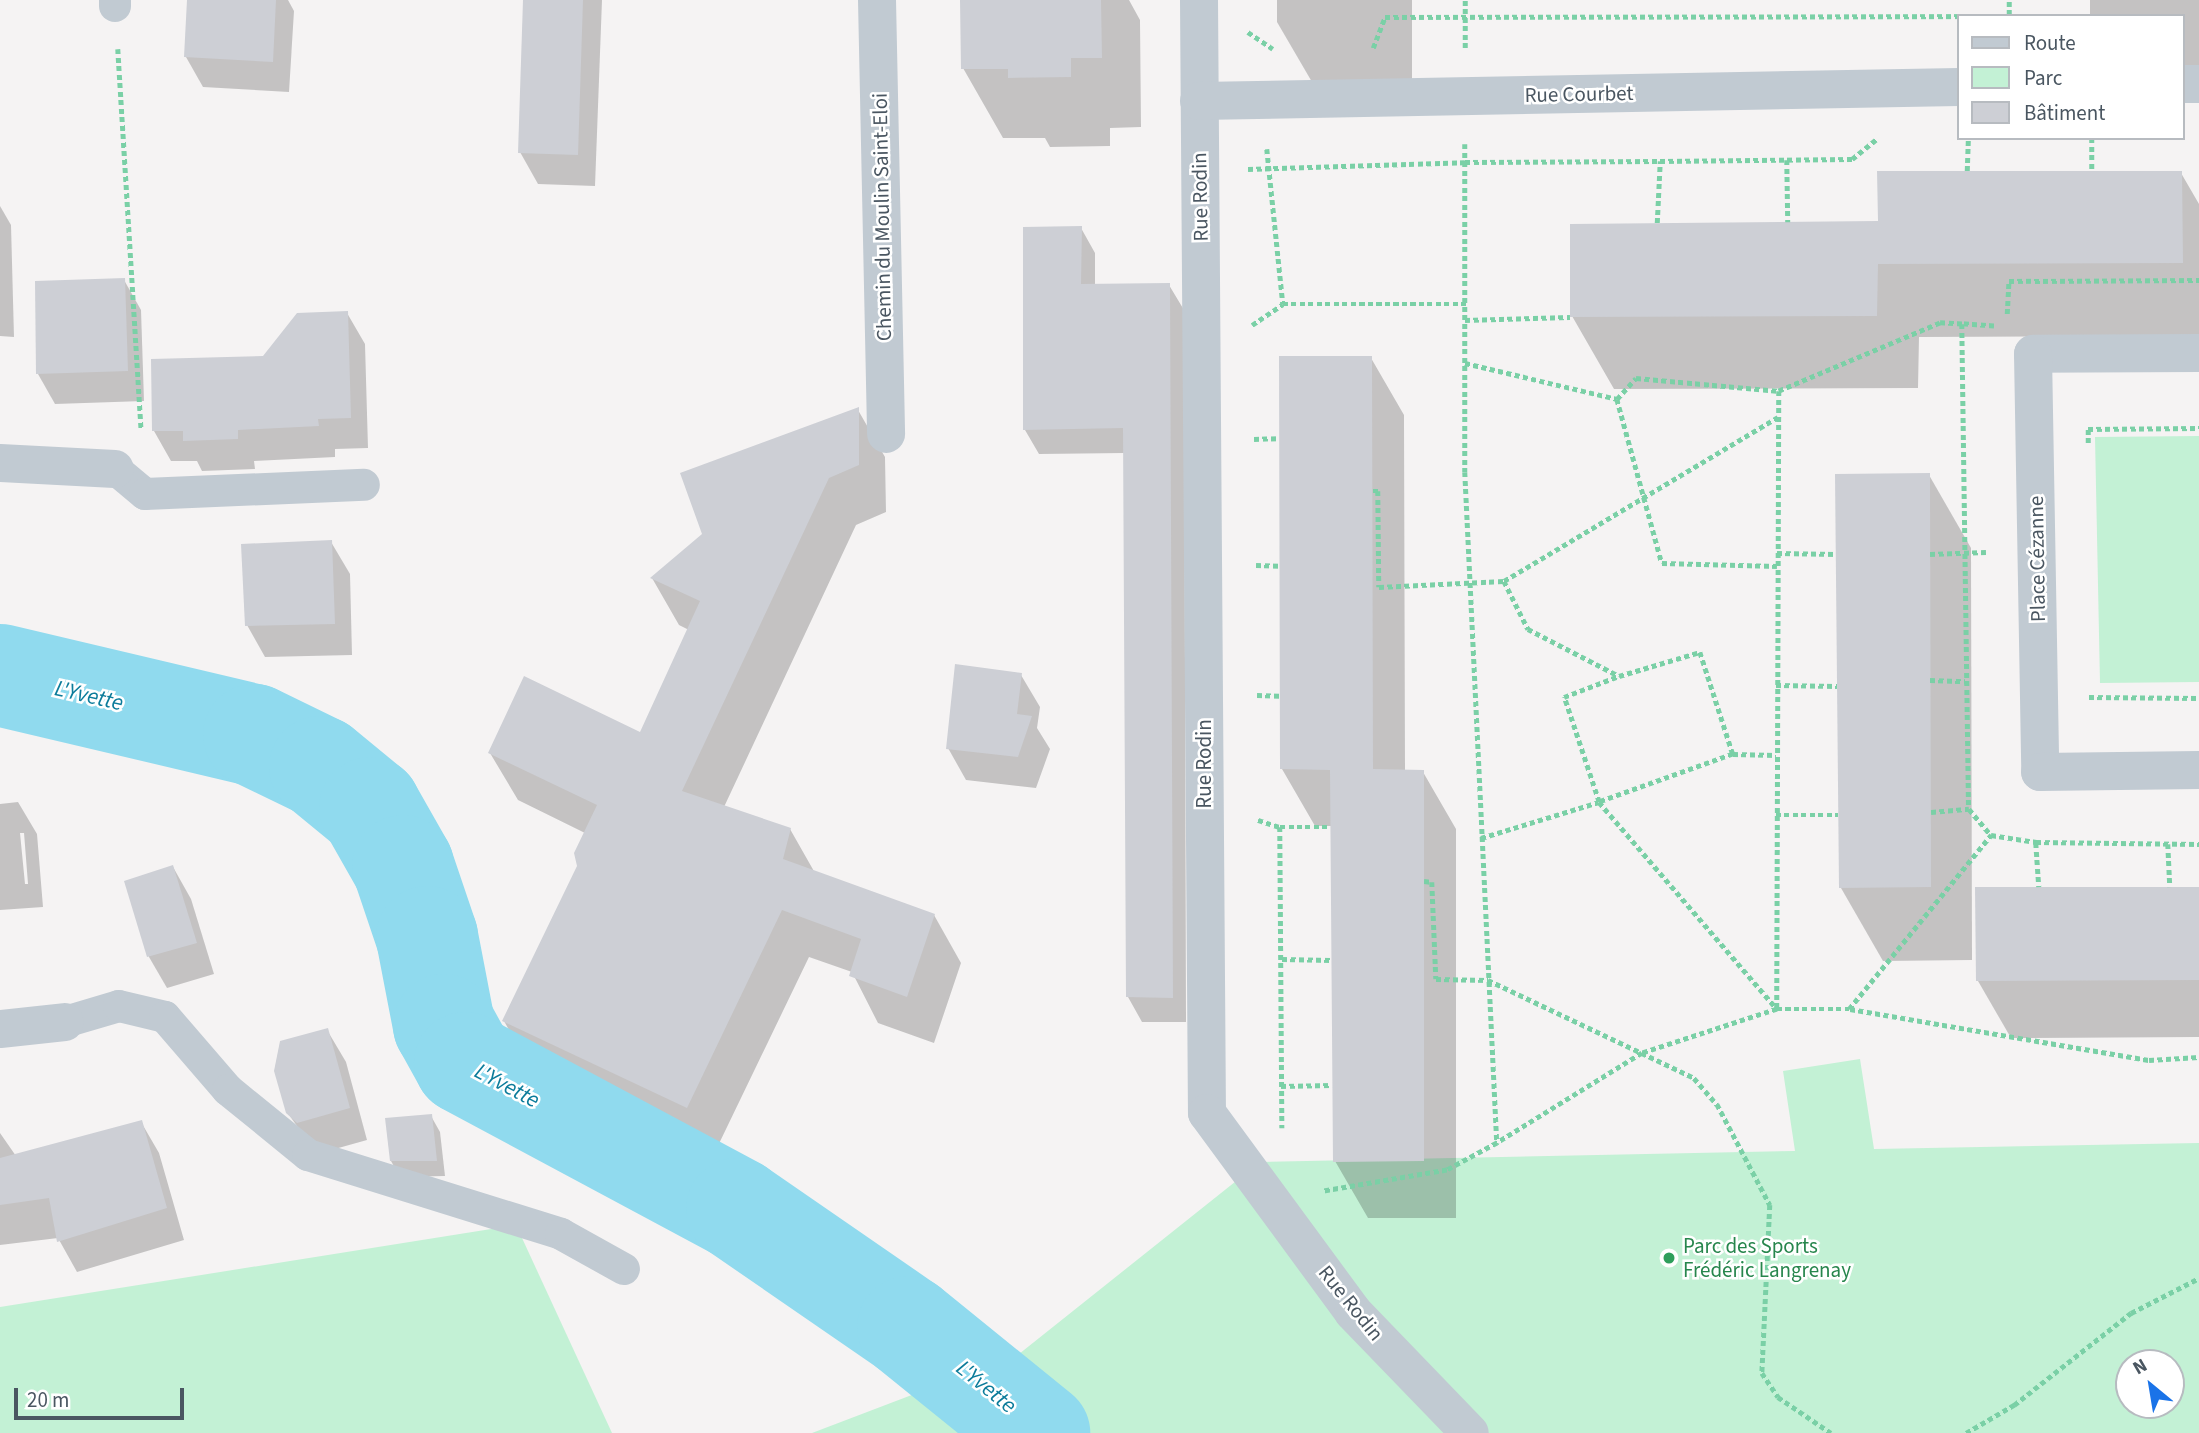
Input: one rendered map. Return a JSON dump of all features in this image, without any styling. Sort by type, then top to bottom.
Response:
[{"type":"street","name":"Chemin du Moulin Saint-Eloi","points":[[877,0],[886,434]]},
{"type":"street","name":"Rue Rodin","points":[[1199,0],[1207,1113],[1286,1217],[1353,1312],[1470,1433]]},
{"type":"street","name":"Rue Courbet","points":[[1199,101],[1958,87]]},
{"type":"street","name":"Place Cézanne","points":[[2199,353],[2033,354],[2040,772],[2199,770]]},
{"type":"street","points":[[0,463],[115,469]]},
{"type":"street","points":[[0,1029],[65,1023]]},
{"type":"lane","points":[[115,469],[145,494],[364,485]]},
{"type":"lane","points":[[65,1023],[119,1006],[165,1017],[228,1090],[308,1155],[561,1234],[624,1269]]},
{"type":"path","points":[[115,3],[145,494]]},
{"type":"path","points":[[1359,50],[1373,50],[1385,17],[1958,16]]},
{"type":"path","points":[[1248,22],[1248,32],[1279,53]]},
{"type":"path","points":[[1259,39],[1259,124],[1274,168],[1283,304]]},
{"type":"path","points":[[1200,170],[1465,162],[1852,159],[1882,135]]},
{"type":"path","points":[[1967,171],[1968,140]]},
{"type":"path","points":[[2092,140],[2092,171]]},
{"type":"path","points":[[1787,160],[1787,222]]},
{"type":"path","points":[[1657,223],[1660,161]]},
{"type":"path","points":[[1465,162],[1465,363],[1470,583],[1497,1143]]},
{"type":"path","points":[[1252,338],[1252,325],[1283,304],[1465,304]]},
{"type":"path","points":[[1465,320],[1570,317]]},
{"type":"path","points":[[1617,399],[1636,378],[1779,391],[1940,323],[1962,324]]},
{"type":"path","points":[[1465,363],[1617,399]]},
{"type":"path","points":[[1777,1009],[1779,391]]},
{"type":"path","points":[[1617,399],[1662,563],[1777,566]]},
{"type":"path","points":[[1373,492],[1378,491],[1379,587],[1504,581],[1645,502],[1779,417]]},
{"type":"path","points":[[1254,426],[1255,453]]},
{"type":"path","points":[[2088,457],[2088,429],[2199,428]]},
{"type":"path","points":[[1255,439],[1279,438]]},
{"type":"path","points":[[1255,551],[1256,578]]},
{"type":"path","points":[[1930,554],[1964,552]]},
{"type":"path","points":[[1777,553],[1836,554]]},
{"type":"path","points":[[1256,565],[1280,566]]},
{"type":"path","points":[[1504,581],[1528,629],[1619,676]]},
{"type":"path","points":[[1734,754],[1700,652],[1619,676],[1564,697],[1599,802],[1777,1009]]},
{"type":"path","points":[[1930,680],[1965,681]]},
{"type":"path","points":[[1257,682],[1257,708]]},
{"type":"path","points":[[2089,684],[2089,697],[2199,698]]},
{"type":"path","points":[[1776,685],[1837,686]]},
{"type":"path","points":[[1257,695],[1280,696]]},
{"type":"path","points":[[1481,838],[1599,802],[1734,754],[1776,755]]},
{"type":"path","points":[[1931,812],[1969,809]]},
{"type":"path","points":[[1258,810],[1258,823],[1280,827],[1330,827]]},
{"type":"path","points":[[1776,815],[1838,815]]},
{"type":"path","points":[[1280,827],[1282,1137]]},
{"type":"path","points":[[1849,1009],[1991,835]]},
{"type":"path","points":[[2036,842],[2039,887]]},
{"type":"path","points":[[2168,844],[2170,887]]},
{"type":"path","points":[[1424,881],[1432,882],[1436,979],[1488,980],[1694,1078],[1717,1104],[1770,1205],[1762,1373],[1778,1397],[1830,1433]]},
{"type":"path","points":[[1282,959],[1331,960]]},
{"type":"path","points":[[1286,1217],[1326,1190],[1447,1170],[1497,1143],[1642,1054],[1777,1009],[1849,1009],[2149,1060],[2199,1057]]},
{"type":"path","points":[[1281,1086],[1332,1085]]},
{"type":"path","points":[[1317,1180],[1326,1190]]},
{"type":"path","points":[[1966,1433],[2014,1405],[2131,1313],[2199,1278]]},
{"type":"green space","points":[[2199,436],[2199,682],[2100,683],[2095,437]]},
{"type":"green space","name":"Parc des Sports Frédéric Langrenay","points":[[1860,1059],[1874,1149],[2199,1143],[2199,1433],[812,1433],[1019,1354],[1260,1162],[1795,1151],[1783,1071]]},
{"type":"green space","points":[[516,1225],[612,1433],[0,1433],[0,1307]]},
{"type":"building","points":[[187,0],[276,0],[273,62],[184,57]]},
{"type":"building","points":[[523,0],[583,0],[578,155],[518,153]]},
{"type":"building","points":[[960,0],[1101,0],[1102,58],[1071,58],[1071,77],[1008,78],[1008,69],[961,69]]},
{"type":"building","points":[[1877,171],[2182,171],[2183,263],[1878,264],[1877,316],[1570,317],[1570,224],[1878,221]]},
{"type":"building","points":[[1082,226],[1081,284],[1170,283],[1173,998],[1126,997],[1123,428],[1023,430],[1023,227]]},
{"type":"building","points":[[125,278],[128,371],[36,374],[35,281]]},
{"type":"building","points":[[348,311],[351,418],[318,419],[319,426],[238,430],[238,439],[183,441],[183,431],[152,431],[151,359],[263,356],[297,313]]},
{"type":"building","points":[[1279,356],[1372,356],[1373,769],[1424,770],[1424,1161],[1333,1162],[1330,770],[1280,769]]},
{"type":"building","points":[[859,407],[859,465],[829,478],[682,791],[791,828],[783,859],[935,914],[907,997],[849,976],[861,939],[782,910],[687,1108],[502,1021],[577,866],[574,853],[597,805],[488,753],[524,676],[640,732],[700,601],[650,578],[702,534],[680,473]]},
{"type":"building","points":[[1930,473],[1931,887],[1839,888],[1835,474]]},
{"type":"building","points":[[332,540],[335,624],[245,626],[241,544]]},
{"type":"building","points":[[955,664],[1022,673],[1017,714],[1032,716],[1018,757],[946,749]]},
{"type":"building","points":[[173,865],[197,943],[147,957],[124,881]]},
{"type":"building","points":[[1975,887],[2199,887],[2199,980],[1976,981]]},
{"type":"building","points":[[328,1028],[350,1108],[297,1123],[286,1113],[274,1071],[280,1041]]},
{"type":"building","points":[[432,1114],[437,1161],[390,1161],[385,1118]]},
{"type":"building","points":[[142,1120],[167,1208],[57,1242],[49,1198],[0,1205],[0,1158]]},
{"type":"waterway","name":"L'Yvette","points":[[0,675],[254,735],[320,767],[370,808],[403,866],[427,937],[444,1025],[465,1063],[737,1209],[908,1327],[1039,1433]]},
{"type":"place","name":"Parc des Sports Frédéric Langrenay","points":[[1669,1258]]}]
